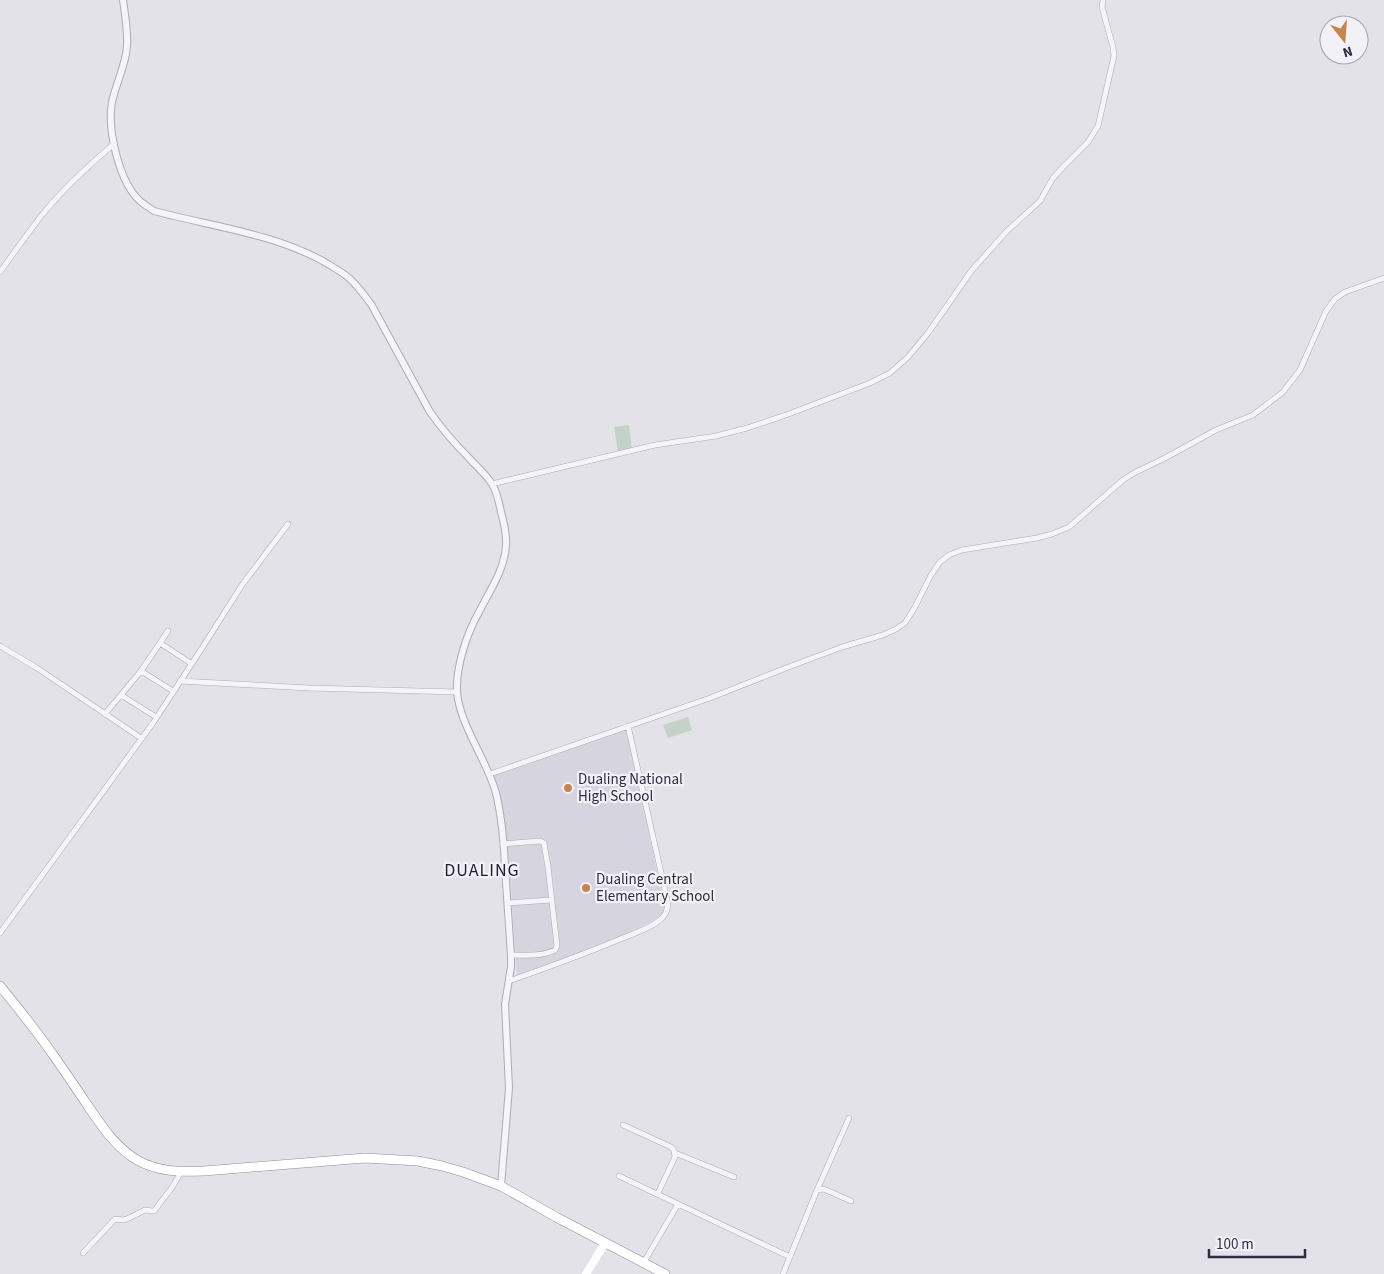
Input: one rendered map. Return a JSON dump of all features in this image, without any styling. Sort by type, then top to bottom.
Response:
[{"type":"highway","points":[[0,986],[54,1055],[103,1128],[116,1143],[138,1160],[155,1168],[182,1171],[365,1158],[442,1166],[501,1186],[665,1274]]},
{"type":"main road","points":[[586,1274],[605,1243]]},
{"type":"street","points":[[124,0],[128,47],[112,101],[110,118],[118,158],[129,185],[142,203],[154,211],[270,239],[315,257],[334,267],[348,278],[360,289],[371,304],[430,412],[441,428],[492,484],[498,502],[505,534],[504,556],[499,575],[469,633],[462,658],[457,692],[463,717],[490,774],[499,808],[503,844],[511,955],[505,1015],[509,1088],[501,1186]]},
{"type":"street","points":[[492,484],[654,445],[716,436],[747,428],[786,415],[890,374],[908,357],[928,333],[972,270],[1008,231],[1040,201],[1054,178],[1092,136],[1098,126],[1114,56],[1102,7],[1103,0]]},
{"type":"street","points":[[0,272],[41,216],[81,173],[114,144]]},
{"type":"street","points":[[490,774],[710,698],[832,650],[883,635],[896,629],[905,623],[915,608],[931,575],[940,562],[949,555],[970,548],[1052,534],[1069,527],[1123,480],[1134,473],[1216,430],[1253,415],[1283,392],[1300,370],[1326,311],[1335,298],[1345,292],[1384,278]]},
{"type":"street","points":[[0,933],[156,717],[242,585],[288,524]]},
{"type":"street","points":[[106,714],[141,671],[168,631]]},
{"type":"street","points":[[160,643],[192,664]]},
{"type":"street","points":[[0,646],[37,668],[141,738]]},
{"type":"street","points":[[141,671],[174,691]]},
{"type":"street","points":[[180,681],[309,688],[457,692]]},
{"type":"street","points":[[121,695],[156,717]]},
{"type":"street","points":[[509,981],[585,954],[632,934],[660,920],[668,909],[628,726]]},
{"type":"street","points":[[503,844],[540,841],[544,843],[557,946],[555,950],[539,955],[511,955]]},
{"type":"street","points":[[508,903],[551,900]]},
{"type":"street","points":[[783,1274],[848,1118]]},
{"type":"street","points":[[623,1125],[671,1147],[675,1153],[734,1177]]},
{"type":"street","points":[[658,1193],[674,1160],[675,1153]]},
{"type":"street","points":[[83,1253],[115,1219],[124,1220],[145,1210],[154,1210],[182,1171]]},
{"type":"street","points":[[619,1176],[790,1257]]},
{"type":"street","points":[[817,1190],[824,1189],[850,1201]]},
{"type":"street","points":[[644,1262],[678,1204]]},
{"type":"shaded area","points":[[629,425],[632,450],[618,452],[614,427]]},
{"type":"shaded area","points":[[688,717],[692,730],[668,738],[663,725]]},
{"type":"shaded area","name":"Dualing Central Elementary School","points":[[627,730],[665,909],[659,917],[636,930],[595,948],[517,977],[508,850],[494,774]]},
{"type":"place","name":"Dualing National High School","points":[[568,788]]},
{"type":"place","name":"Dualing Central Elementary School","points":[[586,888]]},
{"type":"district","name":"DUALING","points":[[482,870]]}]
